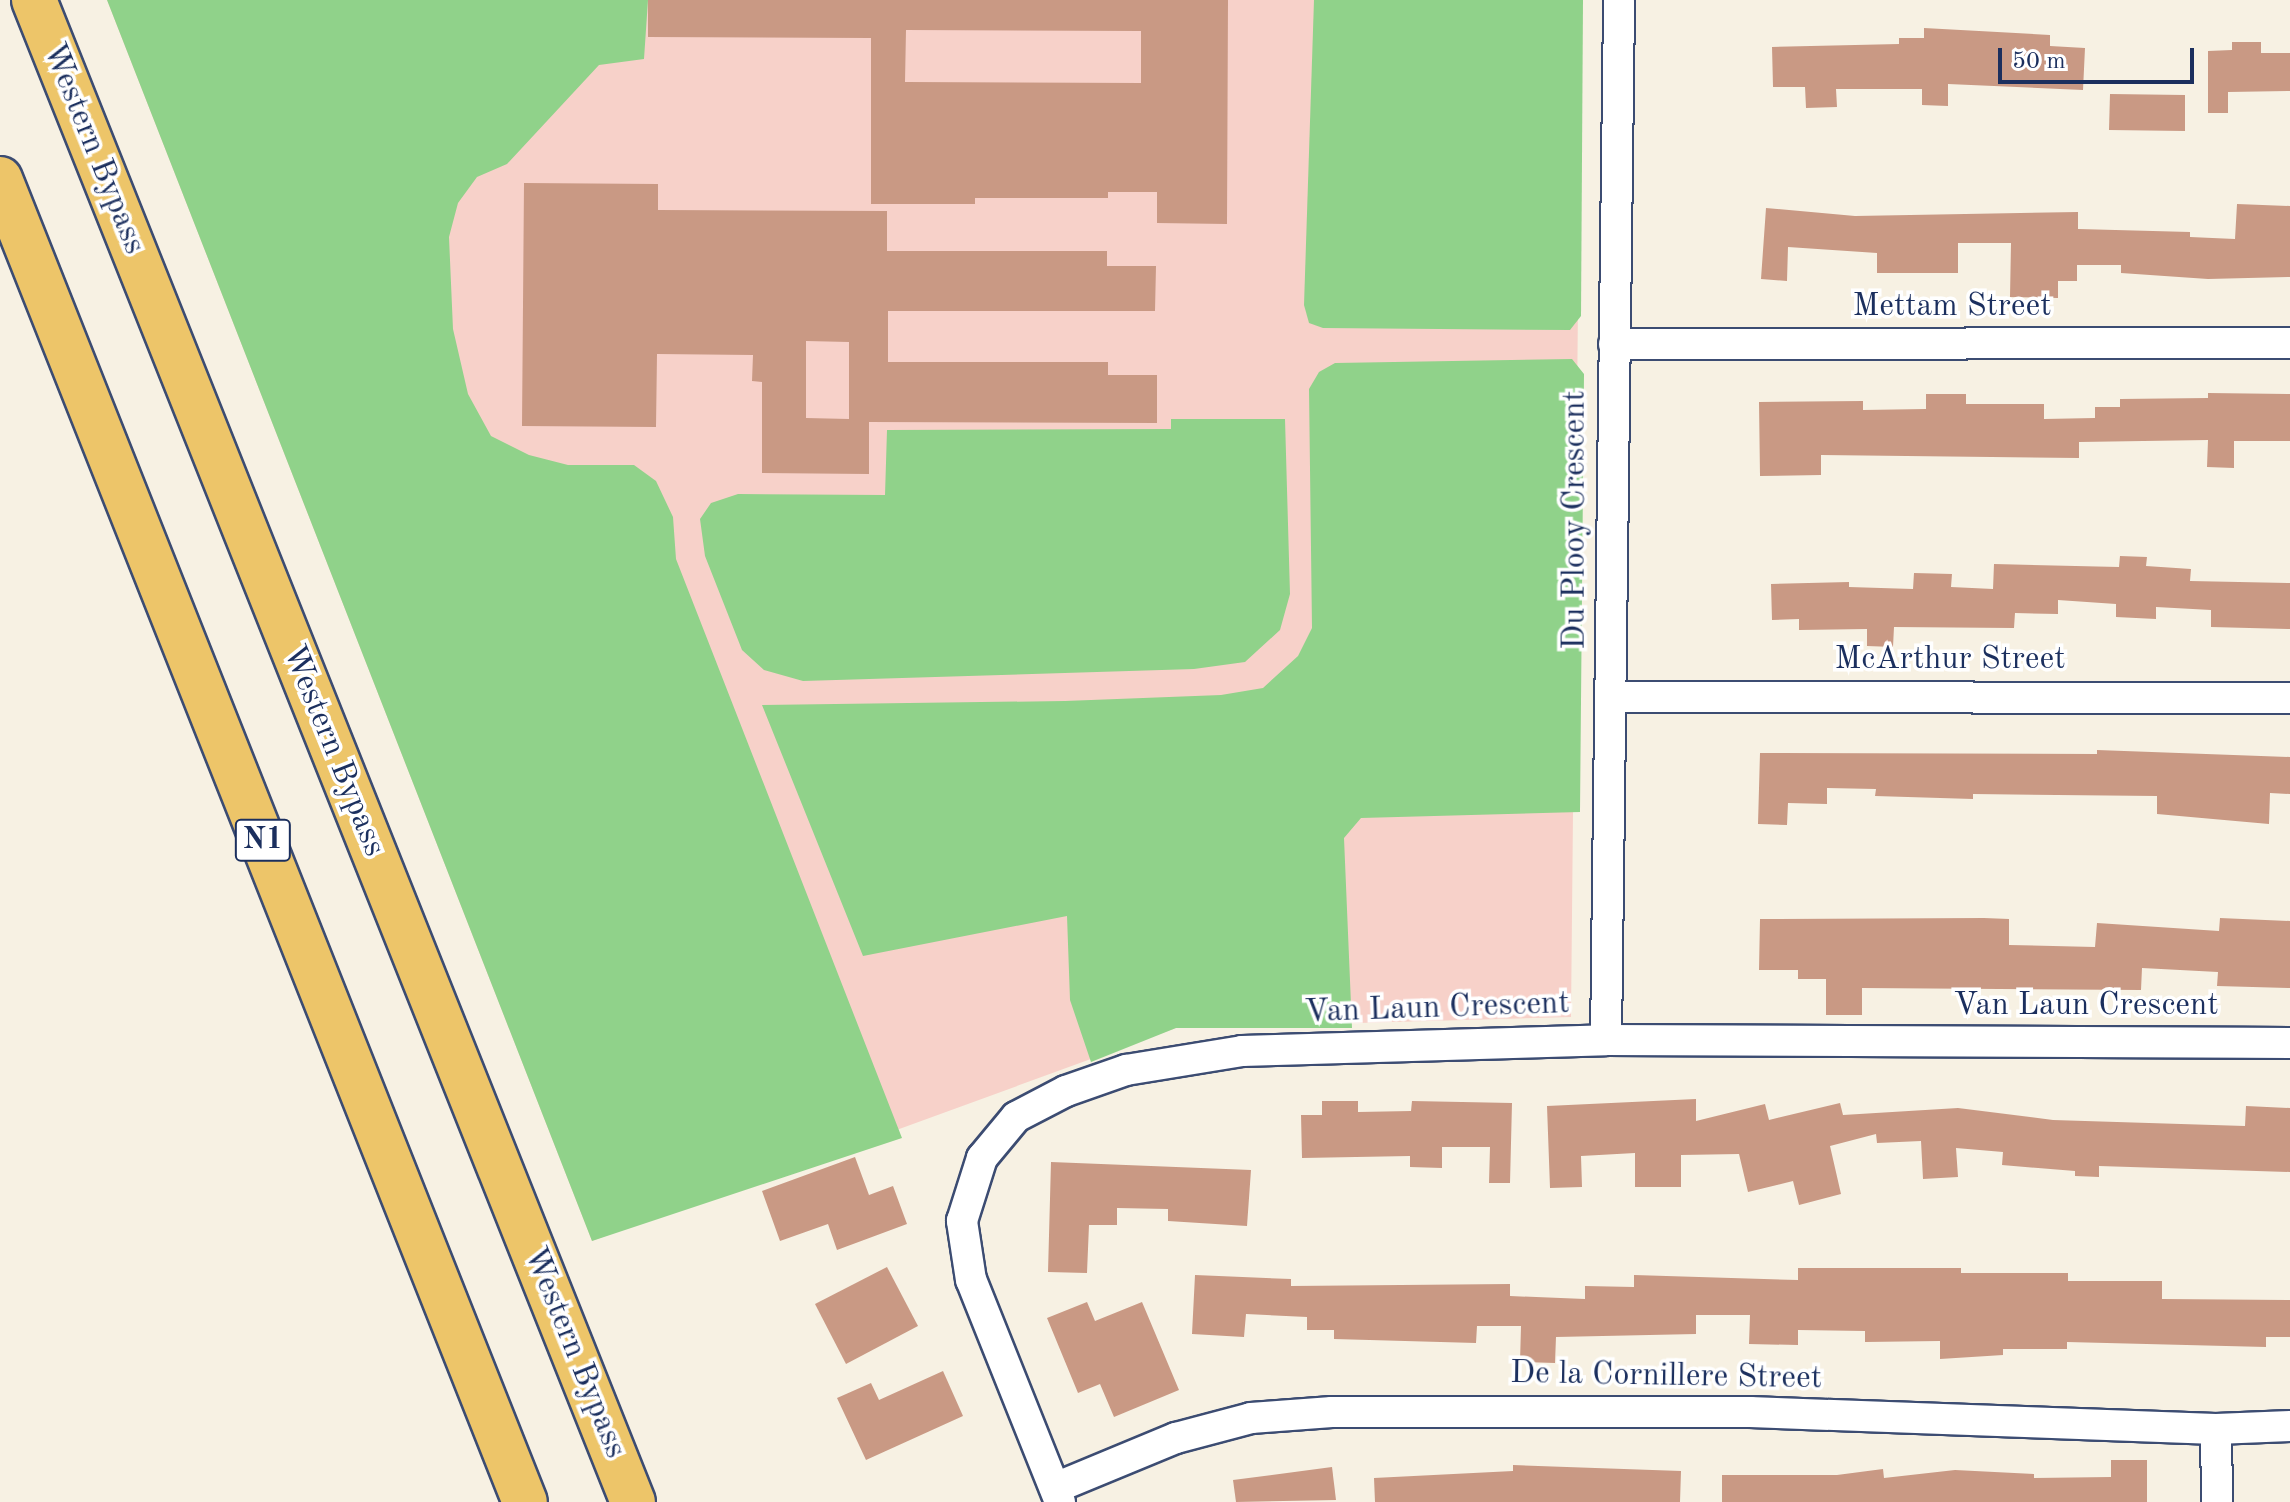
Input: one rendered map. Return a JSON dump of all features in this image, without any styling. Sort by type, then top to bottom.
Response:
[{"type":"highway","name":"Western Bypass","points":[[34,0],[633,1502]]},
{"type":"highway","name":"N1","points":[[0,179],[525,1502]]},
{"type":"street","name":"Du Plooy Crescent","points":[[1606,1040],[1619,0]]},
{"type":"street","name":"Mettam Street","points":[[1614,344],[2290,343]]},
{"type":"street","name":"McArthur Street","points":[[1610,697],[2290,698]]},
{"type":"street","name":"Van Laun Crescent","points":[[1057,1495],[964,1253],[962,1221],[982,1158],[1016,1117],[1066,1091],[1126,1070],[1242,1051],[1606,1040],[2290,1043]]},
{"type":"street","name":"De la Cornillere Street","points":[[1057,1495],[1176,1438],[1251,1418],[1332,1412],[1750,1412],[2216,1429],[2290,1426]]},
{"type":"street","points":[[2216,1429],[2217,1502]]},
{"type":"shaded area","points":[[107,0],[1581,0],[1571,1017],[1176,1028],[592,1241]]},
{"type":"green space","points":[[107,0],[648,0],[644,59],[599,65],[507,164],[477,177],[458,203],[449,237],[453,329],[468,394],[491,436],[529,455],[568,465],[634,465],[656,481],[673,517],[676,559],[902,1138],[592,1241]]},
{"type":"green space","points":[[1314,0],[1583,0],[1581,316],[1570,330],[1323,328],[1309,323],[1304,305]]},
{"type":"green space","points":[[1572,359],[1584,374],[1580,812],[1361,818],[1344,838],[1352,1028],[1176,1028],[1091,1062],[1070,1000],[1067,916],[863,956],[762,705],[1065,701],[1221,695],[1263,688],[1298,656],[1312,628],[1309,389],[1319,372],[1335,363]]},
{"type":"green space","points":[[1171,419],[1285,419],[1290,594],[1280,630],[1245,662],[1194,669],[803,681],[764,670],[742,650],[705,556],[700,519],[711,503],[738,494],[885,495],[887,430],[1171,429]]},
{"type":"building","points":[[648,0],[1228,0],[1227,224],[1157,223],[1157,192],[1108,192],[1108,198],[975,198],[975,204],[871,204],[871,38],[648,37]],"holes":[[[906,30],[1141,31],[1141,83],[905,82]]]},
{"type":"building","points":[[1924,28],[2050,35],[2050,46],[2085,48],[2083,90],[1948,84],[1948,106],[1922,105],[1922,89],[1836,89],[1837,107],[1806,108],[1805,87],[1773,87],[1772,47],[1899,44],[1899,38],[1924,38]]},
{"type":"building","points":[[2232,42],[2261,42],[2261,53],[2290,53],[2290,91],[2228,92],[2228,113],[2208,113],[2208,51],[2232,50]]},
{"type":"building","points":[[2110,94],[2185,95],[2185,131],[2109,130]]},
{"type":"building","points":[[524,183],[658,184],[658,210],[887,211],[887,251],[1107,251],[1107,266],[1156,266],[1155,311],[888,311],[888,362],[1108,362],[1108,375],[1157,375],[1157,423],[869,422],[869,474],[762,473],[762,382],[752,381],[753,355],[657,354],[656,427],[522,426]],"holes":[[[806,341],[849,342],[849,419],[806,418]]]},
{"type":"building","points":[[2237,204],[2290,206],[2290,277],[2208,279],[2121,273],[2121,265],[2077,265],[2077,281],[2058,281],[2058,298],[2010,297],[2011,243],[1958,243],[1958,273],[1877,273],[1877,253],[1788,247],[1787,281],[1761,279],[1766,208],[1855,216],[2078,212],[2078,229],[2190,232],[2190,237],[2235,239]]},
{"type":"building","points":[[2208,393],[2290,394],[2290,441],[2234,441],[2234,468],[2207,467],[2208,440],[2079,442],[2079,458],[1821,455],[1821,475],[1760,476],[1759,402],[1863,401],[1863,410],[1926,409],[1926,394],[1966,394],[1966,404],[2044,404],[2044,419],[2095,418],[2095,407],[2120,407],[2120,399],[2208,398]]},
{"type":"building","points":[[2120,556],[2147,557],[2146,566],[2191,569],[2190,581],[2290,583],[2290,629],[2211,627],[2211,610],[2156,607],[2156,619],[2116,617],[2116,604],[2058,600],[2058,614],[2015,613],[2014,628],[1894,627],[1893,647],[1867,646],[1867,629],[1799,630],[1799,619],[1772,620],[1771,584],[1849,582],[1849,587],[1913,589],[1914,573],[1952,574],[1951,587],[1993,589],[1994,564],[2119,567]]},
{"type":"building","points":[[2097,750],[2290,757],[2290,794],[2270,793],[2269,824],[2157,814],[2157,796],[1973,794],[1973,799],[1875,796],[1876,789],[1827,788],[1827,804],[1788,803],[1787,825],[1758,824],[1760,753],[2097,754]]},
{"type":"building","points":[[2220,918],[2290,921],[2290,988],[2217,986],[2218,972],[2142,968],[2141,990],[1862,988],[1862,1015],[1826,1015],[1826,979],[1798,979],[1798,970],[1759,970],[1760,919],[2009,919],[2009,945],[2095,947],[2097,923],[2219,931]]},
{"type":"building","points":[[1696,1099],[1696,1121],[1765,1104],[1769,1120],[1840,1103],[1843,1115],[1958,1108],[2053,1120],[2245,1126],[2246,1106],[2290,1108],[2290,1172],[2099,1166],[2099,1177],[2075,1176],[2075,1171],[2002,1165],[2003,1152],[1956,1148],[1958,1177],[1923,1179],[1921,1141],[1877,1143],[1876,1134],[1830,1146],[1841,1194],[1799,1205],[1793,1181],[1748,1192],[1739,1154],[1681,1155],[1681,1187],[1635,1187],[1635,1153],[1581,1156],[1582,1187],[1550,1188],[1547,1106]]},
{"type":"building","points":[[1322,1101],[1358,1101],[1358,1112],[1411,1111],[1412,1101],[1512,1103],[1510,1183],[1489,1183],[1490,1147],[1442,1147],[1442,1168],[1410,1167],[1410,1156],[1302,1158],[1301,1115],[1322,1115]]},
{"type":"building","points":[[855,1157],[869,1195],[893,1186],[907,1224],[837,1250],[828,1224],[780,1241],[762,1191]]},
{"type":"building","points":[[1051,1162],[1251,1170],[1247,1226],[1168,1221],[1168,1209],[1117,1208],[1117,1225],[1089,1225],[1087,1273],[1048,1272]]},
{"type":"building","points":[[887,1267],[918,1326],[846,1364],[815,1304]]},
{"type":"building","points":[[1798,1268],[1961,1268],[1961,1273],[2068,1273],[2068,1281],[2162,1281],[2162,1299],[2290,1300],[2290,1337],[2266,1337],[2266,1347],[2067,1342],[2067,1349],[2003,1349],[2003,1355],[1940,1359],[1940,1341],[1865,1342],[1865,1331],[1798,1330],[1798,1345],[1749,1344],[1750,1315],[1696,1315],[1696,1334],[1556,1337],[1555,1363],[1520,1362],[1521,1326],[1477,1326],[1476,1343],[1334,1339],[1334,1330],[1307,1330],[1307,1317],[1246,1314],[1244,1337],[1192,1334],[1195,1275],[1291,1279],[1291,1286],[1510,1284],[1510,1296],[1585,1299],[1585,1286],[1634,1287],[1634,1275],[1798,1280]]},
{"type":"building","points":[[1087,1302],[1095,1321],[1142,1302],[1179,1390],[1114,1417],[1100,1384],[1078,1393],[1047,1318]]},
{"type":"building","points":[[943,1371],[963,1416],[866,1460],[837,1398],[871,1383],[879,1400]]},
{"type":"building","points":[[2111,1460],[2147,1460],[2147,1502],[1722,1502],[1722,1475],[1837,1475],[1883,1469],[1884,1478],[1955,1470],[2034,1474],[2034,1478],[2111,1477]]},
{"type":"building","points":[[1513,1465],[1681,1471],[1680,1502],[1375,1502],[1374,1478],[1513,1471]]},
{"type":"building","points":[[1332,1467],[1336,1500],[1236,1502],[1233,1480]]}]
